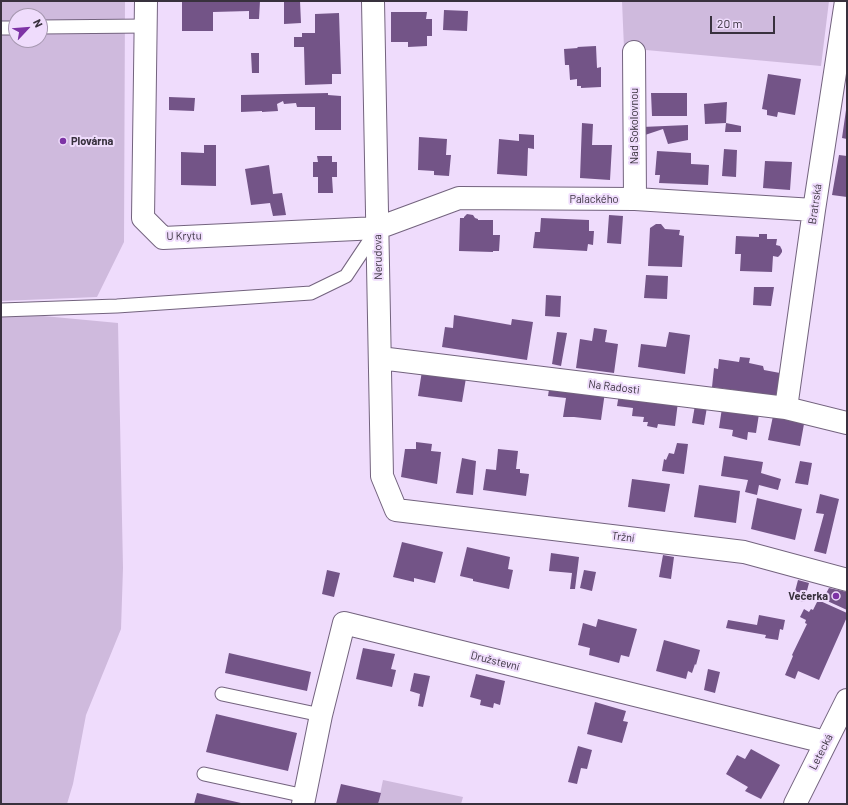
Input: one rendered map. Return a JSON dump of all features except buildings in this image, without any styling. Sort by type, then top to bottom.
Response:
[{"type":"street","name":"U Krytu","points":[[146,1],[143,218],[163,238],[378,228]]},
{"type":"street","name":"Nerudova","points":[[373,1],[382,476],[396,510]]},
{"type":"street","name":"Bratrská","points":[[786,408],[846,1]]},
{"type":"street","name":"Nad Sokolovnou","points":[[634,52],[635,199]]},
{"type":"street","name":"Palackého","points":[[378,228],[459,198],[635,199],[814,210]]},
{"type":"street","name":"Na Radosti","points":[[380,358],[786,408],[847,423]]},
{"type":"street","name":"Tržní","points":[[396,510],[744,552],[847,580]]},
{"type":"street","name":"Družstevní","points":[[304,800],[321,715],[344,623],[825,742]]},
{"type":"street","name":"Letecká","points":[[795,804],[847,700]]},
{"type":"lane","points":[[48,27],[146,26]]},
{"type":"lane","points":[[1,310],[117,306],[311,293],[346,276],[378,228]]},
{"type":"lane","points":[[222,694],[321,715]]},
{"type":"lane","points":[[204,774],[304,800]]},
{"type":"shaded area","name":"Plovárna","points":[[1,1],[125,1],[124,242],[97,297],[1,301]]},
{"type":"shaded area","points":[[622,1],[829,1],[821,66],[624,48]]},
{"type":"shaded area","points":[[1,312],[118,323],[123,568],[121,629],[86,715],[73,784],[67,804],[1,804]]},
{"type":"shaded area","points":[[383,780],[463,797],[461,804],[378,804]]},
{"type":"place","name":"Plovárna","points":[[63,141]]},
{"type":"place","name":"Večerka","points":[[836,596]]}]
